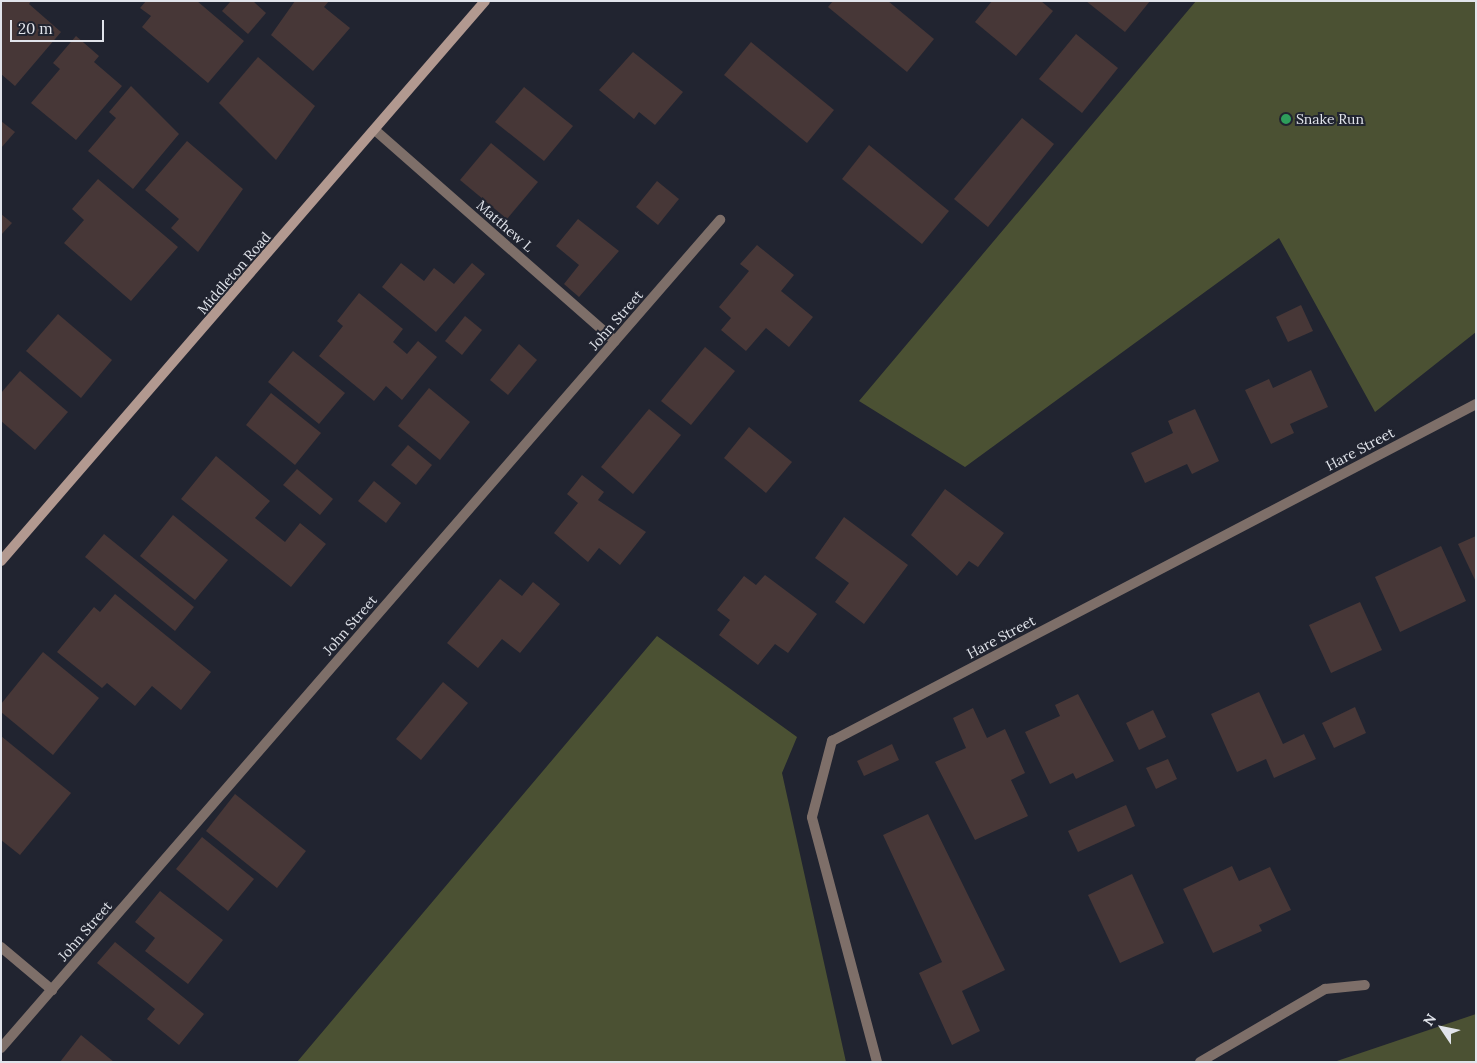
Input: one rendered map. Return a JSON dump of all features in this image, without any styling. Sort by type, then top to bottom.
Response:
[{"type":"main road","name":"Middleton Road","points":[[1,561],[376,131],[484,1]]},
{"type":"street","name":"Matthew L","points":[[376,131],[616,341]]},
{"type":"street","name":"John Street","points":[[1,1048],[720,220]]},
{"type":"street","name":"Hare Street","points":[[877,1062],[812,817],[832,741],[1476,404]]},
{"type":"street","points":[[1,947],[52,990]]},
{"type":"street","points":[[1200,1062],[1325,990],[1365,985]]},
{"type":"green space","name":"Snake Run","points":[[1196,1],[1476,1],[1476,332],[1375,412],[1279,238],[965,467],[859,401]]},
{"type":"green space","points":[[657,636],[797,737],[782,773],[846,1062],[297,1062]]},
{"type":"green space","points":[[1476,1014],[1476,1062],[1334,1062]]},
{"type":"building","points":[[1,1],[31,1],[29,4],[61,32],[15,86],[1,74]]},
{"type":"building","points":[[146,1],[197,1],[244,41],[208,83],[142,27],[151,16],[140,8]]},
{"type":"building","points":[[231,1],[253,1],[266,13],[248,34],[222,11]]},
{"type":"building","points":[[295,1],[329,1],[324,7],[350,28],[313,71],[271,35]]},
{"type":"building","points":[[833,1],[888,1],[934,39],[907,72],[828,7]]},
{"type":"building","points":[[992,1],[1041,1],[1053,11],[1016,56],[975,22]]},
{"type":"building","points":[[1086,1],[1150,1],[1125,32]]},
{"type":"building","points":[[1076,34],[1118,68],[1082,113],[1039,79]]},
{"type":"building","points":[[76,36],[99,56],[94,62],[122,86],[76,140],[31,103],[60,69],[53,63]]},
{"type":"building","points":[[751,42],[834,110],[807,143],[724,75]]},
{"type":"building","points":[[633,52],[683,92],[655,125],[639,112],[634,119],[599,90]]},
{"type":"building","points":[[258,57],[315,106],[276,160],[219,103]]},
{"type":"building","points":[[131,86],[179,134],[133,189],[88,151],[116,118],[109,112]]},
{"type":"building","points":[[524,87],[573,126],[544,161],[495,122]]},
{"type":"building","points":[[1022,118],[1054,144],[988,227],[954,199]]},
{"type":"building","points":[[1,121],[15,132],[1,148]]},
{"type":"building","points":[[187,141],[243,189],[198,252],[171,228],[179,219],[145,190]]},
{"type":"building","points":[[491,143],[538,182],[507,219],[460,180]]},
{"type":"building","points":[[869,145],[949,211],[922,244],[842,179]]},
{"type":"building","points":[[98,179],[178,247],[131,301],[64,243],[84,220],[72,209]]},
{"type":"building","points":[[657,181],[679,199],[658,225],[636,207]]},
{"type":"building","points":[[1,214],[12,223],[1,235]]},
{"type":"building","points":[[578,219],[619,251],[579,297],[564,284],[579,265],[556,246]]},
{"type":"building","points":[[757,245],[794,275],[781,291],[813,317],[789,347],[766,328],[746,351],[721,330],[731,318],[719,307],[749,271],[740,264]]},
{"type":"building","points":[[401,263],[424,281],[434,268],[454,284],[472,263],[485,274],[436,332],[382,287]]},
{"type":"building","points":[[359,293],[403,329],[393,342],[407,354],[418,341],[437,357],[402,400],[386,386],[374,401],[319,356],[343,326],[337,321]]},
{"type":"building","points":[[1301,305],[1313,331],[1288,342],[1276,317]]},
{"type":"building","points":[[58,314],[112,360],[81,398],[26,351]]},
{"type":"building","points":[[465,316],[482,330],[462,355],[445,341]]},
{"type":"building","points":[[519,344],[537,360],[508,395],[490,380]]},
{"type":"building","points":[[705,347],[735,371],[691,425],[661,401]]},
{"type":"building","points":[[293,351],[345,393],[319,424],[268,382]]},
{"type":"building","points":[[1311,370],[1328,407],[1290,424],[1294,433],[1271,444],[1245,390],[1269,379],[1273,388]]},
{"type":"building","points":[[20,371],[68,412],[35,450],[1,421],[1,393]]},
{"type":"building","points":[[429,388],[470,422],[440,460],[398,426]]},
{"type":"building","points":[[271,393],[321,433],[295,465],[246,425]]},
{"type":"building","points":[[649,409],[681,435],[633,494],[601,467]]},
{"type":"building","points":[[1195,409],[1219,461],[1192,474],[1187,464],[1145,483],[1131,453],[1173,433],[1168,421]]},
{"type":"building","points":[[749,427],[792,462],[766,493],[724,458]]},
{"type":"building","points":[[408,445],[432,465],[416,485],[391,465]]},
{"type":"building","points":[[216,456],[270,501],[255,518],[285,542],[300,523],[326,544],[291,587],[181,499]]},
{"type":"building","points":[[297,469],[333,499],[320,515],[283,485]]},
{"type":"building","points":[[582,475],[604,492],[598,500],[646,532],[620,565],[599,548],[588,562],[554,533],[578,503],[567,494]]},
{"type":"building","points":[[374,481],[401,503],[386,523],[358,501]]},
{"type":"building","points":[[945,489],[1004,533],[978,567],[969,561],[957,576],[911,535]]},
{"type":"building","points":[[173,515],[228,560],[195,600],[140,556]]},
{"type":"building","points":[[844,517],[908,565],[864,624],[835,602],[849,583],[815,558]]},
{"type":"building","points":[[104,534],[194,607],[175,631],[85,557]]},
{"type":"building","points":[[1476,536],[1476,582],[1458,544]]},
{"type":"building","points":[[1441,546],[1466,601],[1400,632],[1375,577]]},
{"type":"building","points":[[765,575],[817,614],[788,653],[775,644],[758,665],[719,635],[730,620],[717,610],[744,576],[756,585]]},
{"type":"building","points":[[500,579],[522,596],[533,582],[560,604],[520,653],[502,639],[478,668],[447,643]]},
{"type":"building","points":[[115,594],[211,672],[181,710],[152,686],[135,706],[107,683],[102,688],[57,652],[94,607],[100,612]]},
{"type":"building","points":[[1360,602],[1382,650],[1331,673],[1309,625]]},
{"type":"building","points":[[43,652],[99,698],[53,755],[1,712],[1,704]]},
{"type":"building","points":[[443,682],[468,703],[421,760],[396,739]]},
{"type":"building","points":[[1259,692],[1283,744],[1304,734],[1316,759],[1274,778],[1266,759],[1237,772],[1211,714]]},
{"type":"building","points":[[1078,694],[1114,761],[1076,779],[1073,773],[1050,784],[1025,732],[1060,716],[1055,705]]},
{"type":"building","points":[[1355,707],[1366,733],[1334,748],[1322,723]]},
{"type":"building","points":[[973,708],[987,738],[1005,729],[1025,773],[1011,780],[1028,816],[975,840],[935,762],[966,748],[953,718]]},
{"type":"building","points":[[1153,710],[1166,737],[1139,750],[1126,723]]},
{"type":"building","points":[[1,736],[71,793],[20,855],[1,840]]},
{"type":"building","points":[[892,744],[899,760],[864,776],[857,761]]},
{"type":"building","points":[[1168,759],[1177,779],[1156,789],[1146,768]]},
{"type":"building","points":[[235,794],[306,851],[277,888],[206,831]]},
{"type":"building","points":[[1126,805],[1135,826],[1078,852],[1068,831]]},
{"type":"building","points":[[928,814],[1005,970],[962,991],[980,1031],[952,1045],[919,973],[942,962],[883,835]]},
{"type":"building","points":[[202,837],[254,879],[228,911],[176,869]]},
{"type":"building","points":[[1232,866],[1239,881],[1270,867],[1291,910],[1259,925],[1262,931],[1213,953],[1183,889]]},
{"type":"building","points":[[1132,874],[1164,943],[1120,963],[1088,895]]},
{"type":"building","points":[[160,891],[223,940],[188,984],[145,951],[155,938],[135,922]]},
{"type":"building","points":[[115,942],[204,1014],[179,1045],[147,1019],[155,1009],[97,963]]},
{"type":"building","points":[[81,1035],[114,1062],[60,1062]]},
{"type":"place","name":"Snake Run","points":[[1286,119]]}]
